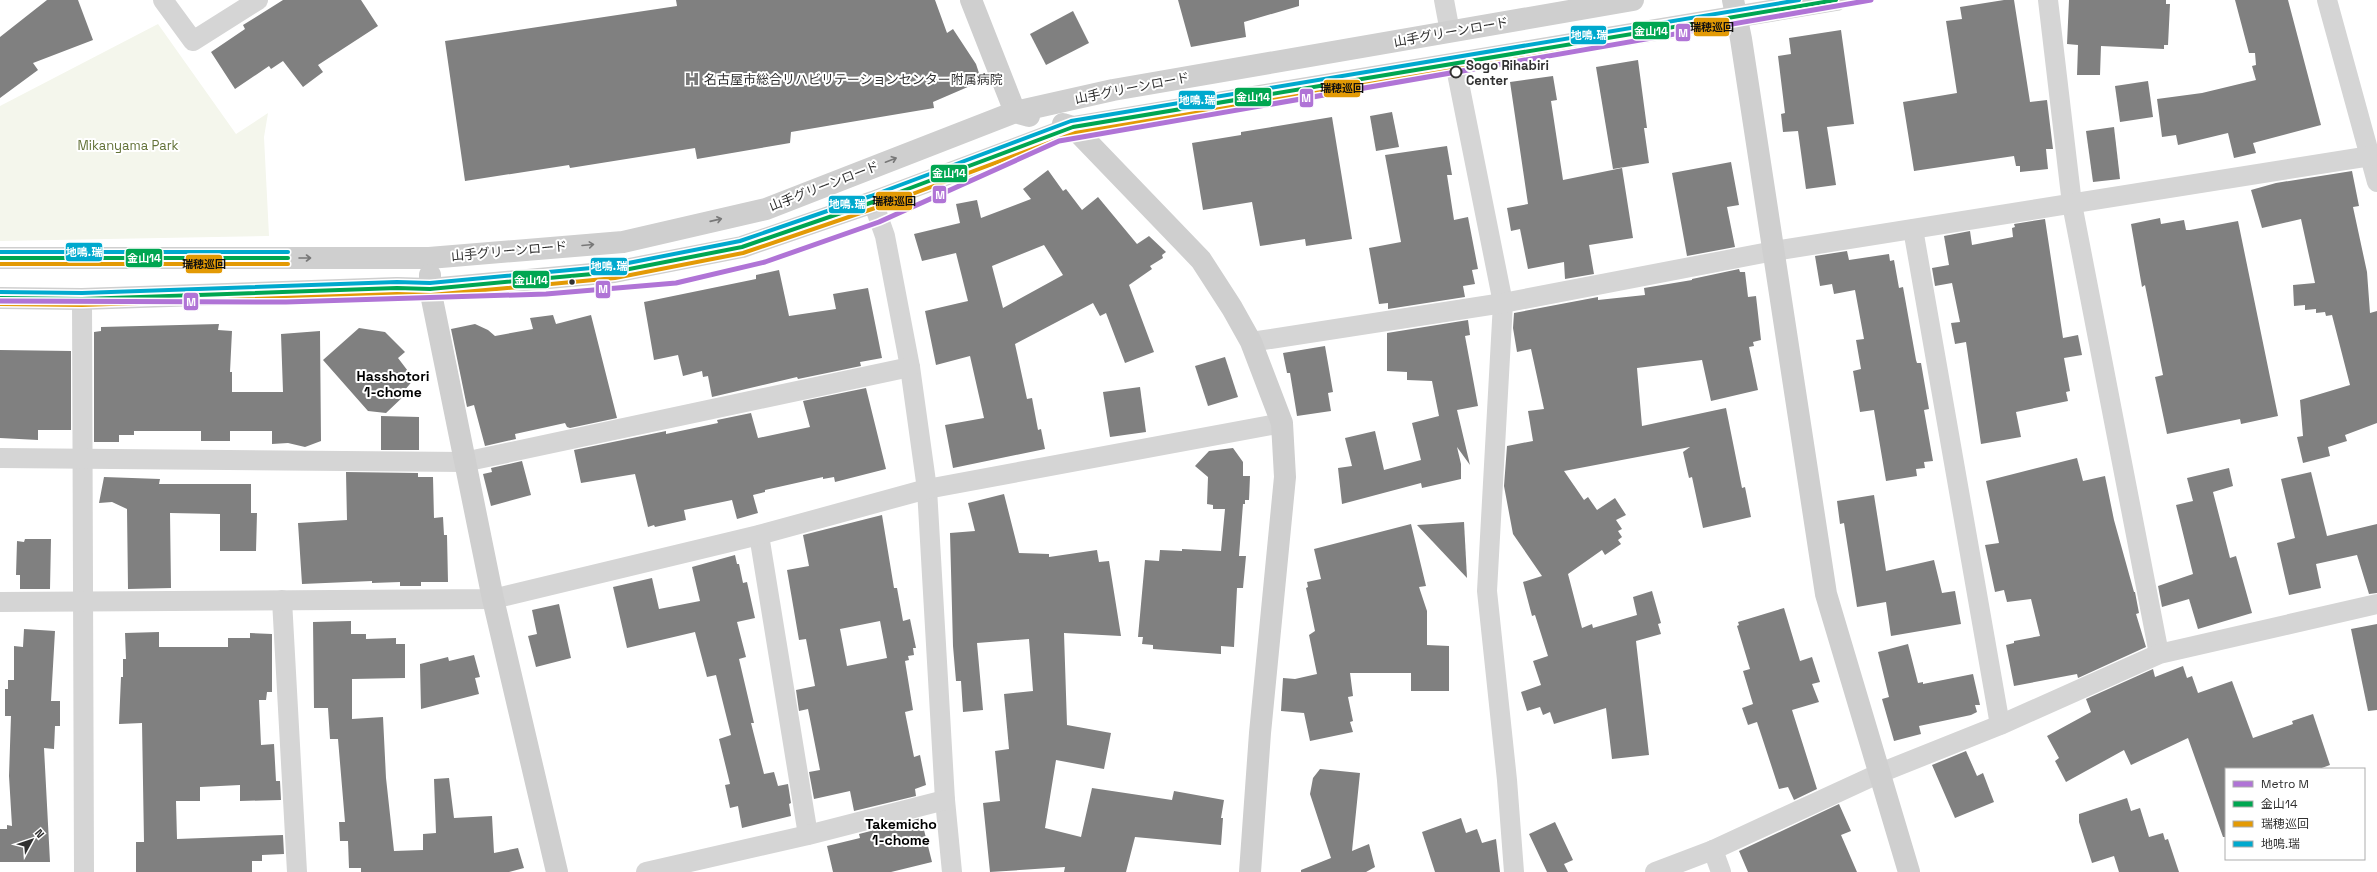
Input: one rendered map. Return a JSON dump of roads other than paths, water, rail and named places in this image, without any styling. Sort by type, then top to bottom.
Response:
[{"type":"street","points":[[163,0],[193,41],[258,0]]},
{"type":"street","points":[[971,0],[1015,112],[1073,127],[1201,260],[1232,308],[1251,342],[1282,423],[1285,477],[1260,733],[1250,872]]},
{"type":"street","points":[[1444,0],[1450,32]]},
{"type":"street","name":"山手グリーンロード","points":[[0,258],[429,258],[623,242],[766,209],[1015,112],[1113,90],[1633,0]]},
{"type":"street","name":"山手グリーンロード","points":[[0,298],[82,299],[397,288],[430,289],[614,272],[742,247],[873,202],[1073,127],[1455,63],[1735,8],[1836,0]]},
{"type":"street","points":[[2048,0],[2072,204],[2159,654]]},
{"type":"street","points":[[2327,0],[2373,155],[2377,182]]},
{"type":"street","points":[[1735,8],[1826,594],[1909,872]]},
{"type":"street","points":[[1455,63],[1503,302],[1487,591],[1507,780],[1514,872]]},
{"type":"street","points":[[1251,342],[1503,302],[1774,252],[2373,155]]},
{"type":"street","points":[[873,202],[885,236],[910,367],[927,489],[945,800],[952,872]]},
{"type":"street","points":[[1913,229],[2000,726]]},
{"type":"street","points":[[429,258],[430,289],[464,462],[493,598],[558,872]]},
{"type":"street","points":[[82,299],[84,872]]},
{"type":"street","points":[[0,458],[464,462],[910,367]]},
{"type":"street","points":[[0,602],[493,598],[759,535],[927,489],[1282,423]]},
{"type":"street","points":[[759,535],[808,835]]},
{"type":"street","points":[[282,600],[297,872]]},
{"type":"street","points":[[1655,872],[1713,850],[1880,773],[2000,726],[2159,654],[2377,604]]},
{"type":"street","points":[[646,872],[808,835],[945,800]]},
{"type":"street","points":[[1713,850],[1721,872]]},
{"type":"metro line","name":"M","points":[[0,301],[286,302],[546,294],[676,283],[765,262],[879,222],[1059,141],[1871,0]]},
{"type":"place","name":"Sogo Rihabiri Center","points":[[1456,72]]},
{"type":"place","name":"名古屋市総合リハビリテーションセンター附属病院","points":[[692,79]]},
{"type":"district","name":"Hasshotori 1-chome","points":[[393,384]]},
{"type":"district","name":"Takemicho 1-chome","points":[[901,832]]},
{"type":"park label","name":"Mikanyama Park","points":[[128,145]]}]
